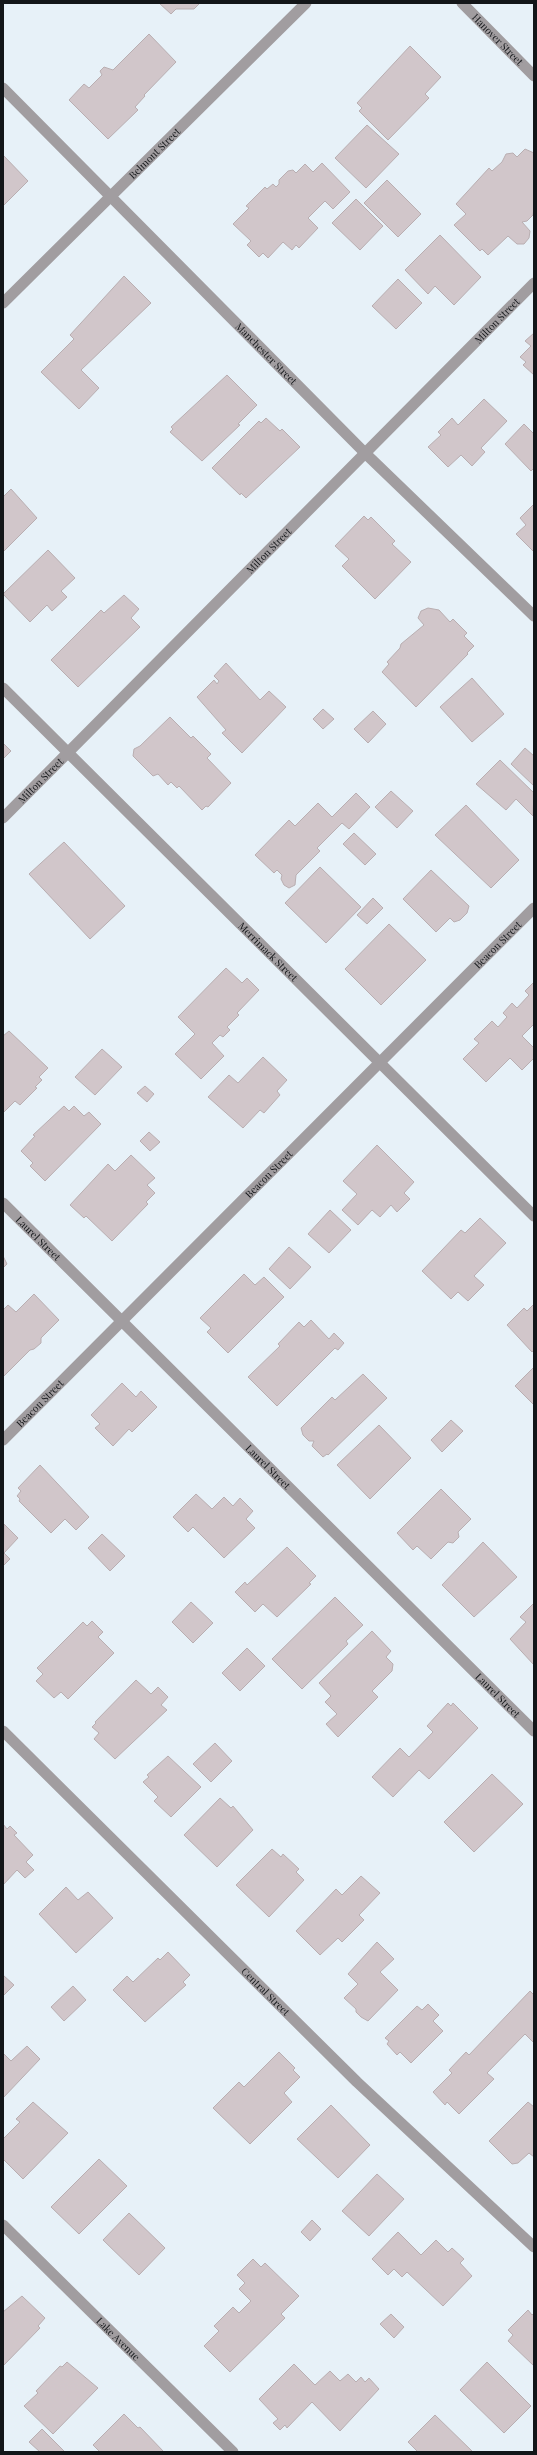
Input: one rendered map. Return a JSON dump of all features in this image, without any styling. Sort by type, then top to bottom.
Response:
[{"type":"street","name":"Belmont Street","points":[[3,303],[306,3]]},
{"type":"street","name":"Hanover Street","points":[[462,3],[534,76]]},
{"type":"street","name":"Manchester Street","points":[[3,88],[366,454],[534,616]]},
{"type":"street","name":"Milton Street","points":[[3,818],[366,454],[534,283]]},
{"type":"street","name":"Merrimack Street","points":[[3,688],[534,1216]]},
{"type":"street","name":"Beacon Street","points":[[3,1440],[381,1063],[534,908]]},
{"type":"street","name":"Laurel Street","points":[[3,1203],[534,1731]]},
{"type":"street","name":"Central Street","points":[[3,1731],[357,2082],[534,2246]]},
{"type":"street","name":"Lake Avenue","points":[[3,2225],[233,2452]]},
{"type":"building","points":[[159,3],[200,3],[194,9],[176,9],[171,14]]},
{"type":"building","points":[[149,34],[176,62],[144,95],[145,96],[135,107],[138,110],[108,139],[69,100],[84,84],[89,88],[102,75],[100,71],[104,67],[113,70]]},
{"type":"building","points":[[410,46],[441,77],[425,94],[429,98],[388,140],[359,111],[362,108],[357,103]]},
{"type":"building","points":[[367,125],[399,154],[366,188],[335,158]]},
{"type":"building","points":[[525,149],[534,153],[533,215],[527,221],[522,222],[530,231],[529,238],[524,244],[517,244],[508,236],[488,255],[482,249],[480,251],[454,225],[466,214],[456,204],[489,168],[492,171],[502,162],[506,154],[513,153],[517,157]]},
{"type":"building","points":[[3,155],[28,181],[3,206]]},
{"type":"building","points":[[322,163],[350,192],[333,209],[325,201],[308,218],[318,228],[299,248],[296,245],[292,250],[283,242],[268,258],[263,253],[259,257],[247,245],[251,241],[233,224],[249,208],[246,206],[265,187],[267,189],[273,184],[276,187],[279,184],[279,180],[288,171],[293,170],[296,173],[305,164],[313,172]]},
{"type":"building","points":[[387,180],[421,214],[398,237],[364,203]]},
{"type":"building","points":[[356,199],[383,226],[360,250],[332,223]]},
{"type":"building","points":[[440,235],[481,277],[454,305],[435,286],[428,294],[405,270]]},
{"type":"building","points":[[124,276],[151,303],[81,370],[99,388],[79,409],[41,372],[74,339],[70,335]]},
{"type":"building","points":[[398,279],[422,303],[396,329],[372,306]]},
{"type":"building","points":[[534,333],[534,375],[523,365],[526,362],[520,357],[531,346],[525,341]]},
{"type":"building","points":[[227,375],[257,405],[238,424],[240,425],[202,461],[170,432],[173,429],[171,427]]},
{"type":"building","points":[[484,399],[507,421],[481,448],[485,452],[472,466],[461,455],[448,467],[428,447],[441,435],[438,432],[452,418],[458,425]]},
{"type":"building","points":[[266,418],[280,431],[282,429],[300,447],[246,498],[241,493],[240,495],[212,468],[259,421],[261,423]]},
{"type":"building","points":[[524,424],[534,434],[534,468],[531,471],[505,444]]},
{"type":"building","points":[[11,489],[37,518],[3,552],[3,497]]},
{"type":"building","points":[[534,504],[534,552],[516,534],[526,525],[520,518]]},
{"type":"building","points":[[364,516],[368,520],[371,517],[395,541],[392,544],[411,562],[375,599],[342,566],[349,559],[335,546]]},
{"type":"building","points":[[48,550],[75,578],[61,591],[67,597],[52,611],[47,605],[30,622],[3,594]]},
{"type":"building","points":[[124,595],[139,609],[131,618],[140,627],[78,687],[51,660],[101,610],[104,613]]},
{"type":"building","points":[[428,608],[439,610],[450,622],[453,619],[467,633],[464,636],[474,646],[416,707],[382,672],[389,664],[387,662],[400,648],[401,644],[424,625],[418,618],[421,611]]},
{"type":"building","points":[[226,663],[260,700],[269,691],[286,707],[242,753],[222,733],[226,730],[197,697],[214,680],[217,684],[219,681],[214,676]]},
{"type":"building","points":[[472,678],[504,714],[472,742],[440,707]]},
{"type":"building","points":[[323,709],[334,719],[323,729],[313,719]]},
{"type":"building","points":[[373,711],[386,724],[368,743],[354,729]]},
{"type":"building","points":[[170,717],[191,738],[193,736],[211,754],[207,758],[231,783],[208,807],[206,806],[202,810],[179,786],[177,788],[171,782],[168,785],[158,774],[153,776],[133,756],[134,749],[140,746]]},
{"type":"building","points":[[3,743],[11,751],[3,759]]},
{"type":"building","points":[[525,748],[534,756],[534,786],[511,764]]},
{"type":"building","points":[[500,760],[534,793],[533,816],[516,799],[506,810],[476,784]]},
{"type":"building","points":[[391,791],[413,811],[397,828],[375,807]]},
{"type":"building","points":[[356,793],[370,807],[349,829],[342,823],[317,848],[320,851],[296,875],[295,885],[289,888],[284,885],[281,879],[282,875],[277,870],[274,873],[255,855],[289,820],[295,826],[318,803],[332,817]]},
{"type":"building","points":[[466,805],[519,860],[491,888],[435,835]]},
{"type":"building","points":[[354,833],[376,854],[365,865],[343,844]]},
{"type":"building","points":[[64,842],[125,906],[90,939],[29,874]]},
{"type":"building","points":[[320,867],[361,907],[326,943],[285,903]]},
{"type":"building","points":[[431,870],[469,906],[467,913],[460,920],[454,922],[450,918],[436,932],[403,899]]},
{"type":"building","points":[[373,898],[383,908],[367,924],[357,915]]},
{"type":"building","points":[[389,924],[426,960],[381,1005],[345,969]]},
{"type":"building","points":[[226,968],[242,983],[247,978],[259,990],[237,1013],[239,1015],[227,1027],[230,1030],[223,1037],[220,1035],[212,1043],[224,1056],[201,1079],[175,1054],[195,1034],[178,1017]]},
{"type":"building","points":[[534,982],[534,1024],[522,1036],[534,1048],[534,1058],[522,1070],[510,1058],[486,1082],[463,1059],[479,1043],[474,1039],[492,1021],[498,1027],[507,1017],[503,1013],[512,1003],[517,1008],[529,995],[525,991]]},
{"type":"building","points":[[9,1031],[48,1068],[39,1077],[42,1080],[35,1087],[37,1088],[20,1105],[15,1101],[3,1113],[3,1036]]},
{"type":"building","points":[[102,1049],[122,1067],[95,1095],[75,1077]]},
{"type":"building","points":[[263,1057],[287,1080],[277,1091],[280,1095],[264,1113],[260,1110],[243,1128],[208,1097],[229,1075],[238,1083]]},
{"type":"building","points":[[145,1086],[154,1094],[147,1102],[137,1093]]},
{"type":"building","points":[[64,1106],[69,1111],[74,1106],[84,1116],[89,1112],[101,1124],[45,1181],[30,1166],[33,1163],[21,1151],[35,1136],[33,1135]]},
{"type":"building","points":[[149,1132],[160,1142],[150,1151],[140,1141]]},
{"type":"building","points":[[377,1145],[414,1182],[404,1193],[410,1199],[397,1212],[391,1205],[380,1217],[372,1210],[358,1225],[342,1210],[357,1194],[343,1181]]},
{"type":"building","points":[[131,1155],[155,1178],[147,1185],[155,1193],[146,1202],[148,1204],[112,1241],[86,1216],[84,1218],[70,1205],[108,1164],[115,1171]]},
{"type":"building","points":[[330,1210],[351,1230],[329,1253],[308,1234]]},
{"type":"building","points":[[480,1218],[506,1243],[474,1276],[484,1285],[468,1301],[458,1292],[451,1299],[422,1271],[461,1230],[465,1233]]},
{"type":"building","points":[[289,1247],[311,1267],[290,1289],[269,1269]]},
{"type":"building","points":[[3,1256],[7,1264],[3,1268]]},
{"type":"building","points":[[244,1274],[255,1285],[264,1277],[284,1297],[228,1353],[207,1332],[211,1328],[200,1318]]},
{"type":"building","points":[[34,1294],[59,1320],[41,1338],[41,1343],[34,1349],[30,1350],[3,1377],[3,1310],[8,1305],[16,1312]]},
{"type":"building","points":[[534,1304],[534,1350],[532,1352],[507,1325],[524,1308],[527,1311]]},
{"type":"building","points":[[311,1320],[329,1339],[334,1333],[344,1343],[338,1350],[335,1348],[277,1406],[248,1377],[280,1346],[278,1344],[299,1322],[304,1327]]},
{"type":"building","points":[[534,1367],[534,1405],[515,1386]]},
{"type":"building","points":[[363,1374],[387,1398],[328,1455],[327,1454],[323,1457],[312,1446],[314,1441],[309,1441],[303,1435],[301,1428],[332,1397],[335,1400]]},
{"type":"building","points":[[122,1383],[136,1397],[141,1391],[157,1407],[132,1432],[129,1429],[113,1446],[95,1428],[100,1424],[91,1415]]},
{"type":"building","points":[[451,1420],[463,1431],[442,1452],[431,1440]]},
{"type":"building","points":[[379,1425],[411,1458],[370,1499],[337,1465]]},
{"type":"building","points":[[40,1465],[89,1517],[76,1530],[65,1519],[51,1533],[19,1501],[20,1499],[17,1496],[21,1491],[18,1488]]},
{"type":"building","points":[[441,1489],[471,1519],[458,1532],[459,1537],[453,1543],[448,1542],[431,1559],[417,1546],[413,1550],[397,1533]]},
{"type":"building","points":[[196,1494],[212,1509],[224,1497],[233,1506],[240,1498],[253,1511],[246,1519],[255,1528],[224,1558],[193,1527],[188,1532],[173,1517]]},
{"type":"building","points":[[4,1524],[18,1538],[4,1553],[10,1559],[3,1566]]},
{"type":"building","points":[[102,1534],[125,1556],[110,1571],[88,1548]]},
{"type":"building","points":[[483,1542],[517,1577],[474,1617],[442,1585]]},
{"type":"building","points":[[287,1547],[316,1576],[309,1583],[311,1584],[277,1617],[263,1604],[255,1612],[235,1592],[245,1582],[247,1585]]},
{"type":"building","points":[[335,1597],[363,1625],[346,1641],[348,1644],[302,1689],[272,1659]]},
{"type":"building","points":[[191,1602],[213,1623],[193,1643],[172,1622]]},
{"type":"building","points":[[534,1603],[534,1665],[510,1639],[526,1622],[520,1617]]},
{"type":"building","points":[[92,1621],[103,1632],[98,1637],[114,1653],[68,1699],[61,1692],[54,1698],[36,1681],[43,1674],[37,1668],[83,1622],[87,1626]]},
{"type":"building","points":[[372,1631],[391,1651],[386,1657],[393,1664],[392,1671],[372,1691],[378,1697],[338,1737],[326,1724],[337,1714],[325,1702],[331,1696],[319,1683]]},
{"type":"building","points":[[247,1648],[265,1666],[240,1691],[222,1673]]},
{"type":"building","points":[[136,1680],[151,1694],[158,1687],[168,1697],[161,1705],[167,1710],[115,1759],[94,1739],[99,1733],[92,1727],[96,1723],[95,1722]]},
{"type":"building","points":[[448,1703],[451,1706],[453,1703],[478,1728],[429,1779],[419,1770],[393,1797],[372,1777],[400,1748],[409,1757],[433,1732],[427,1726]]},
{"type":"building","points":[[215,1743],[232,1761],[211,1782],[193,1764]]},
{"type":"building","points":[[168,1756],[201,1787],[171,1817],[154,1801],[158,1797],[143,1782],[149,1777],[147,1775]]},
{"type":"building","points":[[492,1774],[523,1804],[474,1852],[444,1822]]},
{"type":"building","points":[[220,1798],[231,1808],[233,1806],[253,1830],[217,1867],[184,1835]]},
{"type":"building","points":[[3,1824],[7,1829],[10,1826],[17,1833],[14,1835],[33,1855],[26,1862],[34,1870],[25,1878],[17,1870],[3,1885]]},
{"type":"building","points":[[272,1849],[281,1857],[283,1854],[299,1869],[296,1872],[304,1880],[269,1917],[236,1885]]},
{"type":"building","points":[[361,1876],[380,1893],[359,1915],[364,1920],[342,1942],[338,1938],[320,1955],[296,1931],[336,1889],[342,1895]]},
{"type":"building","points":[[66,1887],[78,1900],[88,1892],[113,1918],[76,1953],[39,1914]]},
{"type":"building","points":[[377,1942],[394,1959],[380,1972],[398,1990],[368,2021],[361,2017],[356,2012],[356,2009],[344,1998],[358,1984],[348,1974]]},
{"type":"building","points":[[168,1952],[190,1975],[183,1982],[186,1985],[145,2022],[113,1990],[127,1976],[133,1982],[158,1958],[160,1960]]},
{"type":"building","points":[[3,1975],[14,1985],[3,1996]]},
{"type":"building","points":[[73,1986],[86,2000],[64,2021],[51,2007]]},
{"type":"building","points":[[530,1991],[534,1995],[534,2043],[525,2034],[487,2073],[494,2079],[459,2114],[447,2102],[445,2105],[433,2092],[452,2073],[449,2070],[466,2052],[469,2055]]},
{"type":"building","points":[[428,2004],[439,2015],[433,2021],[443,2031],[411,2063],[400,2052],[397,2055],[387,2044],[389,2041],[385,2038],[417,2006],[422,2010]]},
{"type":"building","points":[[27,2046],[40,2059],[3,2098],[3,2053],[11,2061]]},
{"type":"building","points":[[279,2052],[295,2068],[293,2070],[300,2077],[284,2093],[292,2102],[250,2144],[213,2108],[239,2082],[244,2087]]},
{"type":"building","points":[[33,2102],[68,2133],[23,2179],[3,2159],[3,2139],[20,2122],[16,2119]]},
{"type":"building","points":[[528,2102],[534,2107],[534,2157],[529,2153],[518,2163],[512,2164],[489,2141]]},
{"type":"building","points":[[331,2105],[370,2145],[338,2178],[297,2139]]},
{"type":"building","points":[[99,2159],[127,2186],[79,2234],[51,2207]]},
{"type":"building","points":[[377,2174],[404,2199],[369,2236],[342,2211]]},
{"type":"building","points":[[129,2213],[165,2248],[139,2275],[103,2240]]},
{"type":"building","points":[[312,2220],[321,2229],[310,2241],[301,2232]]},
{"type":"building","points":[[398,2232],[421,2255],[436,2240],[448,2252],[452,2248],[464,2259],[460,2263],[472,2276],[443,2306],[407,2272],[402,2277],[394,2269],[388,2275],[372,2259]]},
{"type":"building","points":[[253,2259],[261,2267],[265,2263],[299,2296],[281,2314],[285,2318],[230,2372],[204,2346],[219,2331],[214,2326],[233,2307],[239,2313],[251,2301],[239,2289],[245,2283],[237,2275]]},
{"type":"building","points":[[22,2296],[45,2318],[38,2326],[40,2328],[3,2366],[3,2312]]},
{"type":"building","points":[[528,2310],[532,2315],[534,2313],[534,2366],[508,2341],[513,2335],[508,2330]]},
{"type":"building","points":[[391,2314],[404,2327],[394,2338],[380,2324]]},
{"type":"building","points":[[67,2362],[98,2388],[53,2434],[24,2406],[38,2393],[36,2391],[60,2366],[62,2367]]},
{"type":"building","points":[[487,2362],[531,2406],[504,2433],[460,2390]]},
{"type":"building","points":[[294,2364],[315,2385],[330,2371],[340,2381],[348,2374],[356,2382],[361,2377],[365,2382],[369,2378],[379,2389],[340,2431],[312,2402],[287,2428],[285,2425],[280,2430],[273,2423],[278,2419],[259,2399]]},
{"type":"building","points":[[124,2414],[138,2428],[140,2427],[164,2452],[100,2452],[93,2445]]},
{"type":"building","points":[[435,2415],[473,2452],[418,2452],[408,2442]]},
{"type":"building","points":[[42,2429],[65,2452],[40,2452],[29,2442]]}]
